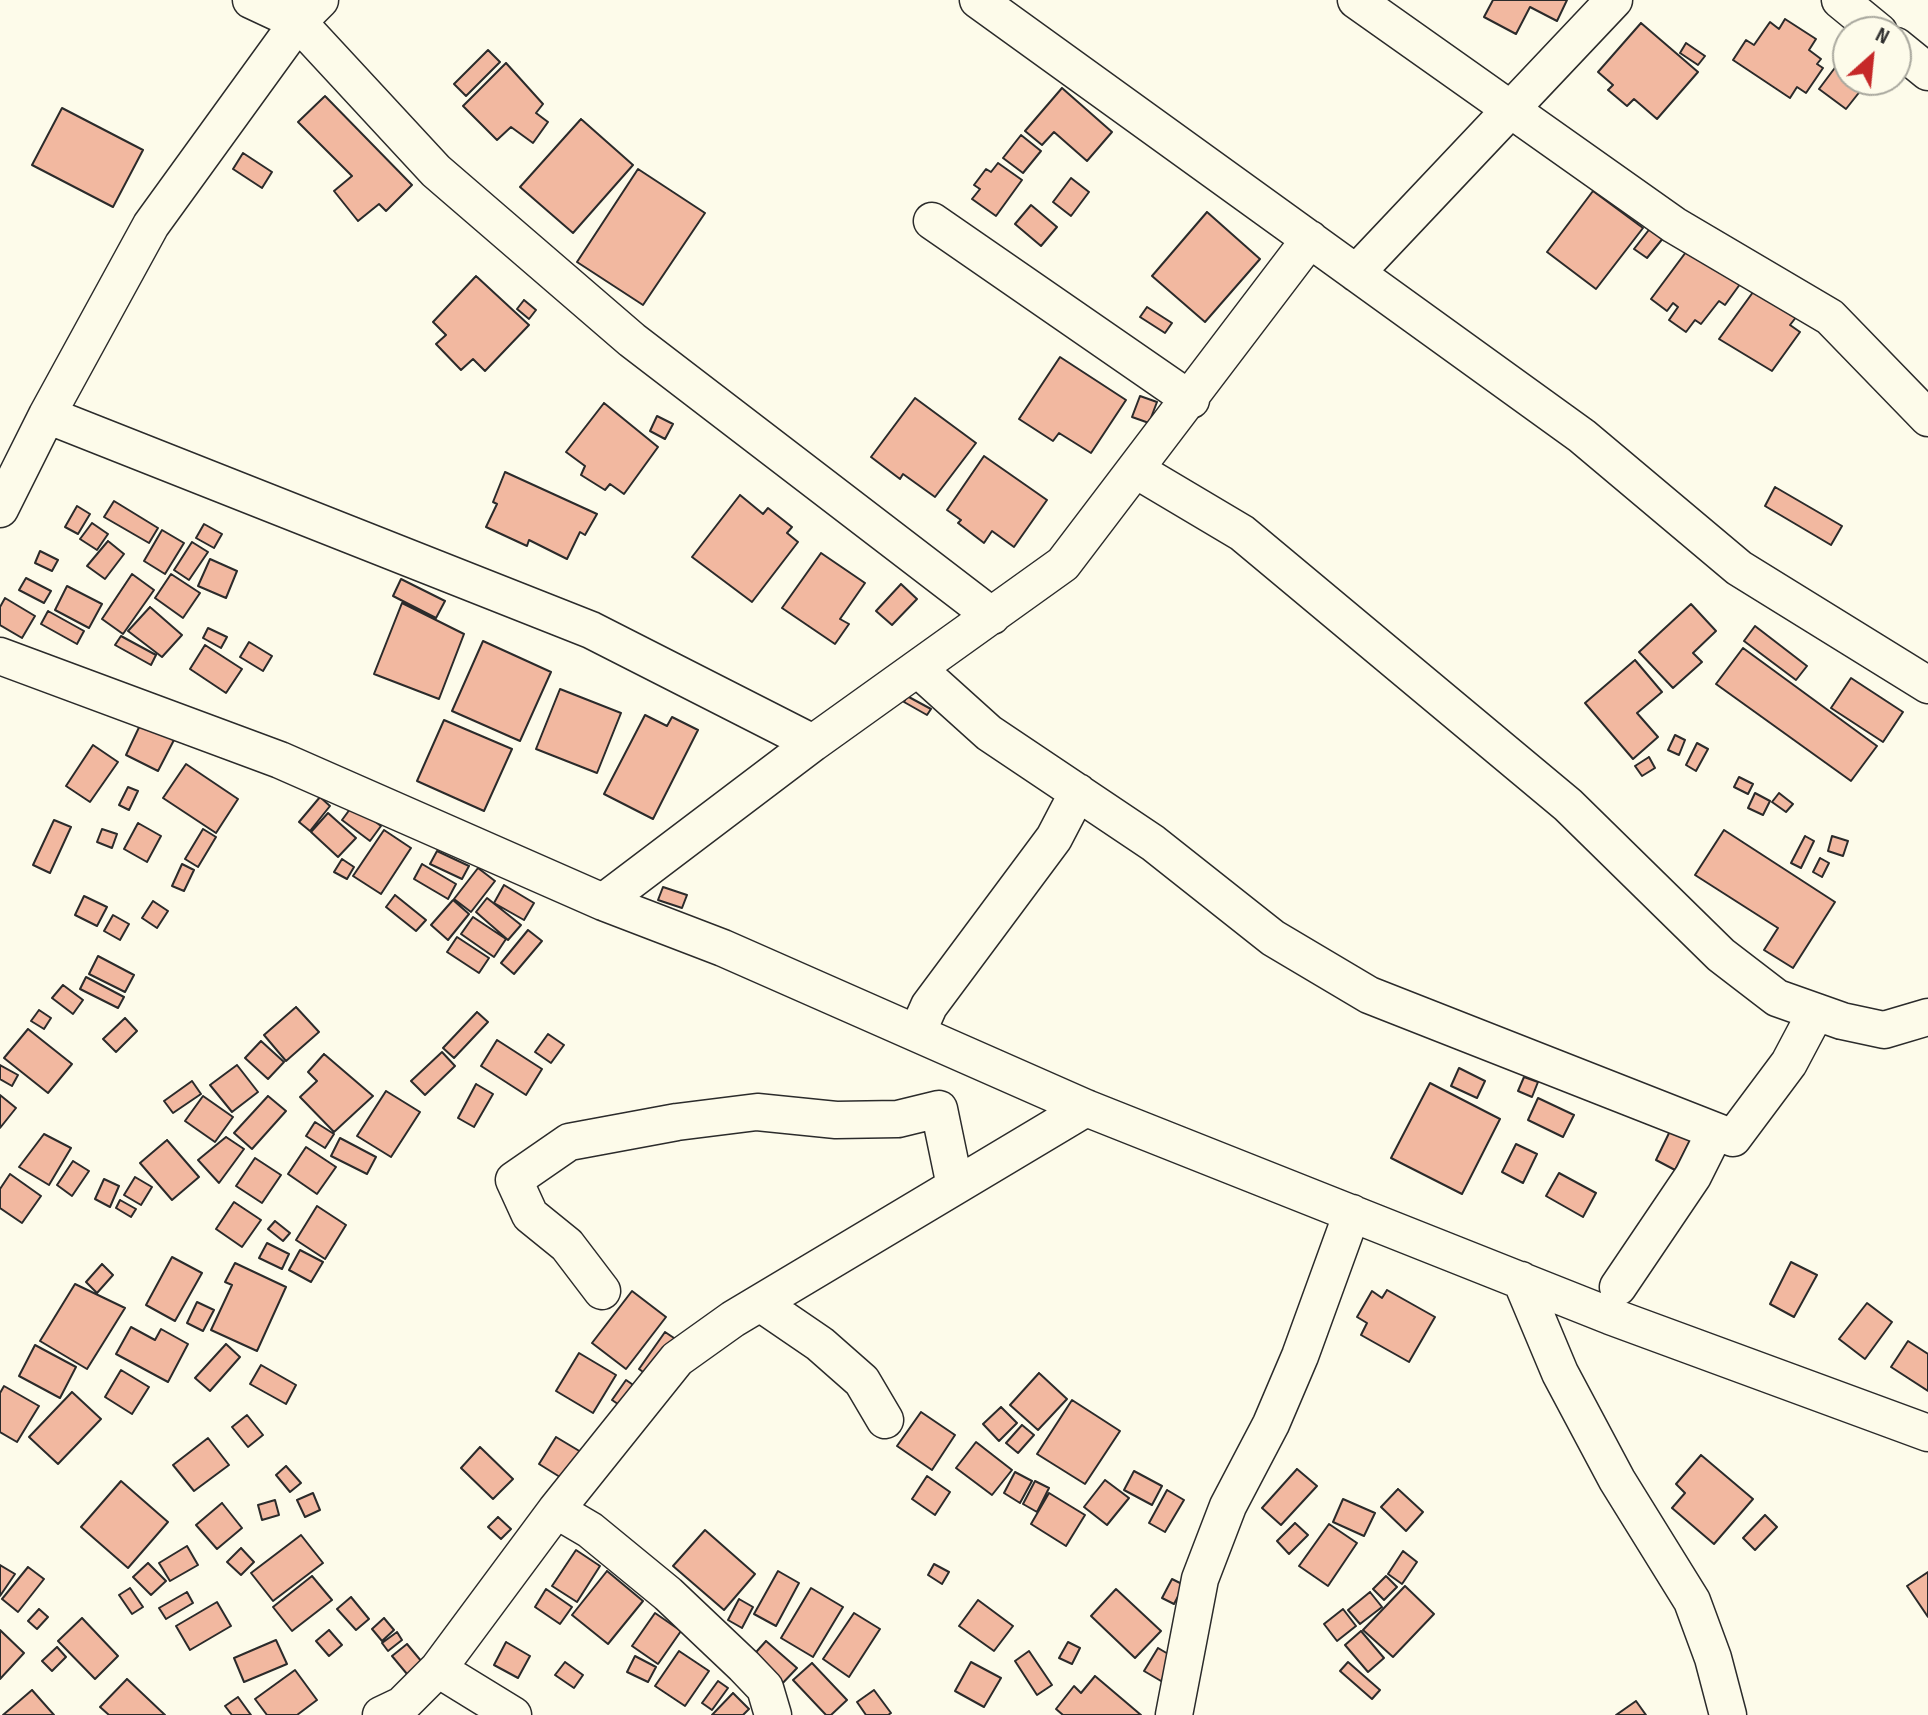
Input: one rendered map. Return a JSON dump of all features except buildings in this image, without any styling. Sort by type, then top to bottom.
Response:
[{"type":"street","points":[[251,0],[309,11],[436,171],[620,330],[992,616]]},
{"type":"street","points":[[978,0],[1582,436],[1739,568],[1928,685]]},
{"type":"street","points":[[1356,0],[1674,225],[1830,317],[1928,418]]},
{"type":"street","points":[[1356,273],[1614,0]]},
{"type":"street","points":[[1840,0],[1860,16]]},
{"type":"street","points":[[0,509],[47,415],[151,225],[309,11]]},
{"type":"street","points":[[1912,59],[1928,72]]},
{"type":"street","points":[[932,221],[1191,400]]},
{"type":"street","points":[[603,902],[813,743],[1063,564],[1191,400],[1310,239]]},
{"type":"street","points":[[47,415],[591,630],[813,743]]},
{"type":"street","points":[[1136,470],[1242,533],[1568,805],[1721,955],[1777,998],[1884,1030],[1928,1017]]},
{"type":"street","points":[[0,656],[280,760],[603,902],[723,948],[1086,1108],[1521,1280],[1928,1433]]},
{"type":"street","points":[[918,669],[989,733],[1153,843],[1273,938],[1369,995],[1715,1132],[1733,1138],[1789,1063],[1816,1012]]},
{"type":"street","points":[[917,1033],[929,1006],[1054,838],[1078,792]]},
{"type":"street","points":[[381,1715],[402,1705],[438,1669],[556,1510],[677,1359],[760,1303],[1086,1108]]},
{"type":"street","points":[[602,1291],[567,1245],[530,1215],[514,1180],[569,1142],[677,1122],[757,1112],[836,1120],[898,1119],[939,1109],[955,1186]]},
{"type":"street","points":[[1618,1287],[1693,1176],[1715,1132]]},
{"type":"street","points":[[1174,1715],[1200,1579],[1228,1506],[1271,1424],[1300,1356],[1352,1213]]},
{"type":"street","points":[[1521,1280],[1574,1400],[1617,1480],[1692,1601],[1713,1658],[1728,1715]]},
{"type":"street","points":[[760,1303],[820,1344],[862,1381],[885,1420]]},
{"type":"street","points":[[556,1510],[590,1530],[668,1594],[765,1688],[773,1715]]},
{"type":"street","points":[[438,1669],[513,1715]]}]
